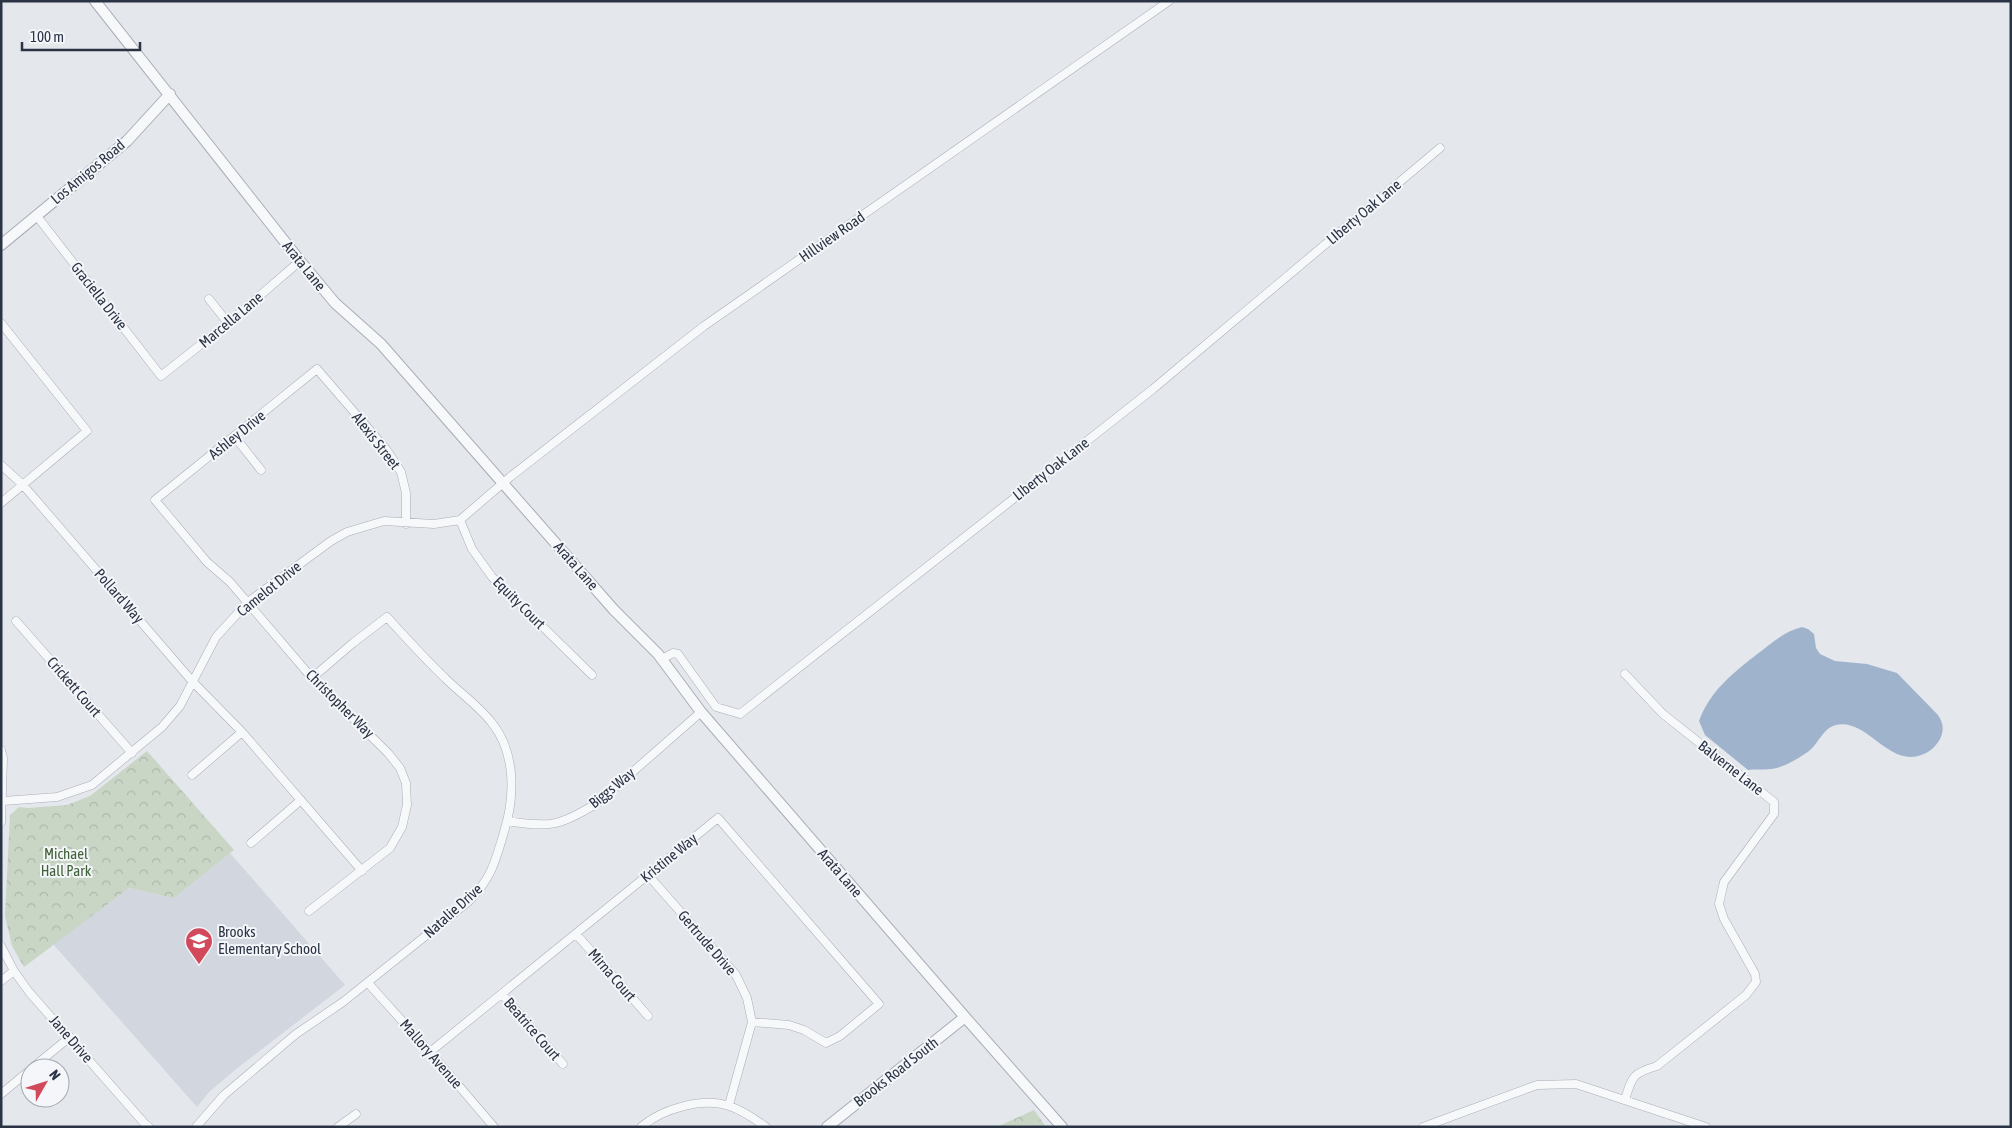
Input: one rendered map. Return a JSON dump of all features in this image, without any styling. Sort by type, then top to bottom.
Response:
[{"type":"street","name":"Arata Lane","points":[[95,1],[335,303],[381,344],[614,610],[662,659],[701,712],[1062,1127]]},
{"type":"street","name":"Hillview Road","points":[[503,483],[704,326],[1170,1]]},
{"type":"street","name":"Los Amigos Road","points":[[1,245],[127,141],[170,94]]},
{"type":"street","name":"LIberty Oak Lane","points":[[662,659],[673,652],[678,654],[716,707],[740,714],[1153,390],[1440,148]]},
{"type":"street","name":"Graciella Drive","points":[[36,215],[161,376]]},
{"type":"street","name":"Marcella Lane","points":[[161,376],[228,323],[300,261]]},
{"type":"street","points":[[209,299],[228,323]]},
{"type":"street","points":[[1,503],[87,431],[2,327]]},
{"type":"street","name":"Ashley Drive","points":[[155,500],[317,369]]},
{"type":"street","name":"Alexis Street","points":[[317,369],[386,449],[401,472],[406,493],[406,524]]},
{"type":"street","points":[[235,437],[261,470]]},
{"type":"street","name":"Pollard Way","points":[[1,465],[24,485],[192,681],[242,732],[362,871]]},
{"type":"street","points":[[460,520],[503,483]]},
{"type":"street","name":"Christopher Way","points":[[155,500],[207,562],[230,582],[248,602],[312,678],[388,753],[400,768],[406,783],[407,805],[402,827],[390,848],[309,910]]},
{"type":"street","name":"Camelot Drive","points":[[3,802],[57,796],[92,785],[162,727],[180,706],[216,637],[248,602],[331,540],[347,532],[384,521],[406,524],[434,524],[460,520]]},
{"type":"street","name":"Equity Court","points":[[460,520],[472,549],[492,577],[592,675]]},
{"type":"street","name":"Natalie Drive","points":[[196,1127],[224,1095],[296,1034],[368,983],[468,902],[482,888],[493,869],[507,821],[512,779],[509,758],[502,739],[492,723],[423,657],[387,617],[312,678]]},
{"type":"street","name":"Crickett Court","points":[[16,621],[132,753]]},
{"type":"street","name":"Balverne Lane","points":[[1625,674],[1663,714],[1774,802],[1774,814],[1724,882],[1719,904],[1724,919],[1755,974],[1756,982],[1746,995],[1657,1066],[1642,1070],[1632,1079],[1625,1100]]},
{"type":"street","name":"Biggs Way","points":[[507,821],[537,826],[555,824],[596,804],[701,712]]},
{"type":"street","points":[[192,775],[242,732]]},
{"type":"street","points":[[1,750],[3,758],[1,822]]},
{"type":"street","points":[[251,843],[301,800]]},
{"type":"street","name":"Kristine Way","points":[[430,1052],[718,818],[879,1004],[840,1036],[826,1043],[804,1030],[789,1025],[773,1022],[752,1022]]},
{"type":"street","name":"Gertrude Drive","points":[[648,875],[736,975],[747,998],[752,1022],[729,1105]]},
{"type":"street","name":"Mirna Court","points":[[576,934],[648,1016]]},
{"type":"street","name":"Jane Drive","points":[[1,946],[14,971],[149,1127]]},
{"type":"street","points":[[1,981],[14,971]]},
{"type":"street","name":"Mallory Avenue","points":[[368,983],[494,1127]]},
{"type":"street","name":"Beatrice Court","points":[[502,994],[563,1064]]},
{"type":"street","name":"Brooks Road South","points":[[827,1127],[965,1017]]},
{"type":"street","points":[[44,1058],[70,1037]]},
{"type":"street","points":[[1,1094],[20,1078]]},
{"type":"street","points":[[1423,1127],[1537,1085],[1576,1084],[1706,1127]]},
{"type":"street","points":[[641,1127],[673,1109],[701,1102],[729,1105],[766,1127]]},
{"type":"street","points":[[338,1127],[356,1114]]},
{"type":"shaded area","name":"Brooks Elementary School","points":[[230,853],[345,985],[240,1066],[209,1092],[197,1107],[53,944],[129,888],[174,898]]},
{"type":"green space","name":"Michael Hall Park","points":[[147,751],[234,850],[174,898],[129,888],[24,967],[12,946],[5,916],[10,815],[19,807],[67,805],[90,796]]},
{"type":"green space","points":[[1034,1110],[1046,1127],[963,1127],[999,1126]]},
{"type":"water","points":[[1802,627],[1814,634],[1816,648],[1820,654],[1835,661],[1867,664],[1897,673],[1940,718],[1942,726],[1941,737],[1935,746],[1926,753],[1913,757],[1901,756],[1890,751],[1859,729],[1848,725],[1836,725],[1824,732],[1809,751],[1791,762],[1776,768],[1748,770],[1705,735],[1699,721],[1709,701],[1723,684],[1778,638]]},
{"type":"place","name":"Brooks Elementary School","points":[[199,965]]}]
